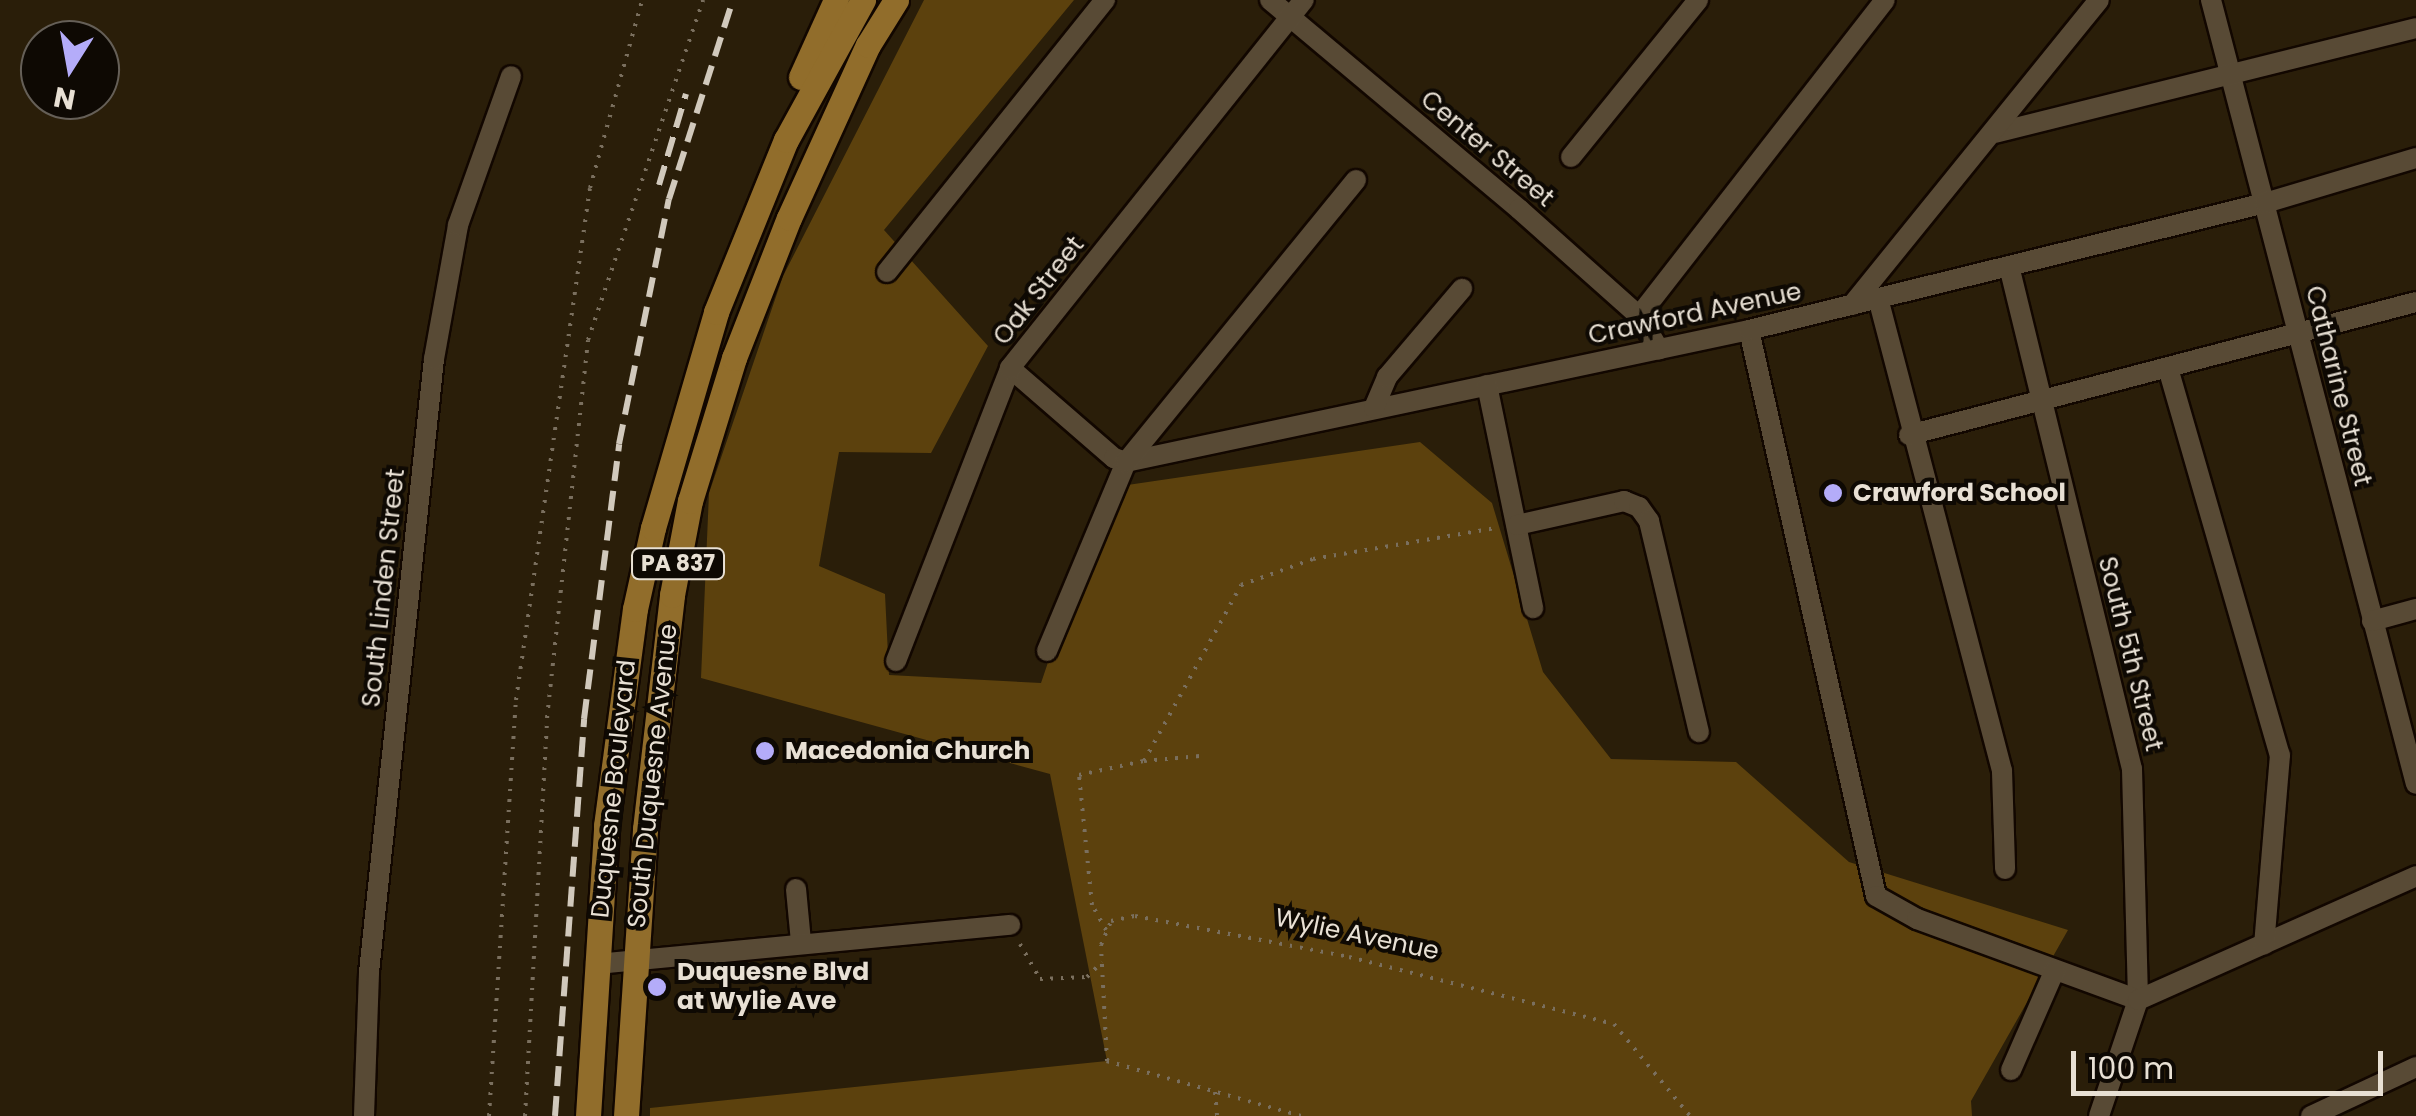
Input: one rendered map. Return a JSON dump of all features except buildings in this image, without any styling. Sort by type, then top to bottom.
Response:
[{"type":"main road","name":"PA 837","points":[[716,312],[780,122],[836,0]]},
{"type":"main road","points":[[716,312],[786,140],[863,0]]},
{"type":"main road","name":"South Duquesne Avenue","points":[[626,1116],[635,962],[665,648],[690,501],[734,358],[789,218],[868,45],[896,0]]},
{"type":"main road","name":"Duquesne Boulevard","points":[[588,1116],[596,964],[625,677],[670,466],[716,312]]},
{"type":"street","points":[[887,272],[1104,0]]},
{"type":"street","name":"Center Street","points":[[1270,0],[1297,8],[1639,316],[1659,349]]},
{"type":"street","points":[[1571,157],[1698,0]]},
{"type":"street","points":[[1639,316],[1886,0]]},
{"type":"street","points":[[1852,305],[2099,0]]},
{"type":"street","name":"Catharine Street","points":[[2212,0],[2416,784]]},
{"type":"street","name":"Oak Street","points":[[896,662],[1010,368],[1297,8]]},
{"type":"street","points":[[1995,132],[2416,28]]},
{"type":"street","name":"South Linden Street","points":[[364,1116],[369,972],[434,359],[458,225],[511,76]]},
{"type":"street","name":"Crawford Avenue","points":[[1126,462],[1749,330],[2265,204],[2416,158]]},
{"type":"street","points":[[1047,651],[1126,462],[1356,180]]},
{"type":"street","name":"South 5th Street","points":[[2009,266],[2132,769],[2138,1000],[2099,1116]]},
{"type":"street","points":[[1374,408],[1387,377],[1462,289]]},
{"type":"street","points":[[1878,298],[1908,435],[2002,771],[2005,869]]},
{"type":"street","points":[[1908,435],[2300,336],[2416,302]]},
{"type":"street","points":[[1749,330],[1839,748],[1876,896],[1916,919],[2138,1000],[2416,876]]},
{"type":"street","points":[[1010,368],[1114,458],[1126,462]]},
{"type":"street","points":[[2168,368],[2280,756],[2264,944]]},
{"type":"street","points":[[1488,385],[1533,608]]},
{"type":"street","points":[[1517,525],[1624,502],[1639,507],[1648,521],[1699,732]]},
{"type":"street","points":[[2372,621],[2416,610]]},
{"type":"street","points":[[796,888],[802,942]]},
{"type":"street","points":[[596,964],[1010,925]]},
{"type":"street","points":[[2011,1070],[2055,970]]},
{"type":"street","points":[[2311,1116],[2416,1066]]},
{"type":"path","points":[[525,1116],[548,718],[588,340],[703,0]]},
{"type":"path","points":[[489,1116],[516,700],[590,188],[642,1]]},
{"type":"path","points":[[1144,761],[1241,585],[1313,559],[1517,525]]},
{"type":"path","points":[[1200,756],[1144,761],[1079,776],[1092,905],[1106,930],[1102,962],[1107,1061],[1301,1116]]},
{"type":"path","name":"Wylie Avenue","points":[[1106,930],[1123,916],[1153,920],[1367,961],[1614,1024],[1690,1116]]},
{"type":"path","points":[[1010,925],[1040,979],[1087,977],[1102,962]]},
{"type":"path","points":[[1215,1092],[1217,1116]]},
{"type":"shaded area","points":[[924,0],[1074,0],[884,230],[988,346],[931,453],[839,452],[819,566],[885,594],[889,675],[1041,683],[1107,488],[1420,442],[1492,503],[1543,672],[1611,759],[1736,762],[1849,862],[2068,930],[1971,1101],[1972,1116],[650,1116],[650,1108],[1107,1061],[1050,774],[701,678],[709,493],[783,276]]},
{"type":"railway","points":[[555,1116],[584,719],[619,444],[669,199],[733,0]]},
{"type":"railway","points":[[659,185],[686,94]]},
{"type":"place","name":"Crawford School","points":[[1833,493]]},
{"type":"place","name":"Macedonia Church","points":[[765,751]]},
{"type":"place","name":"Duquesne Blvd at Wylie Ave","points":[[657,987]]}]
